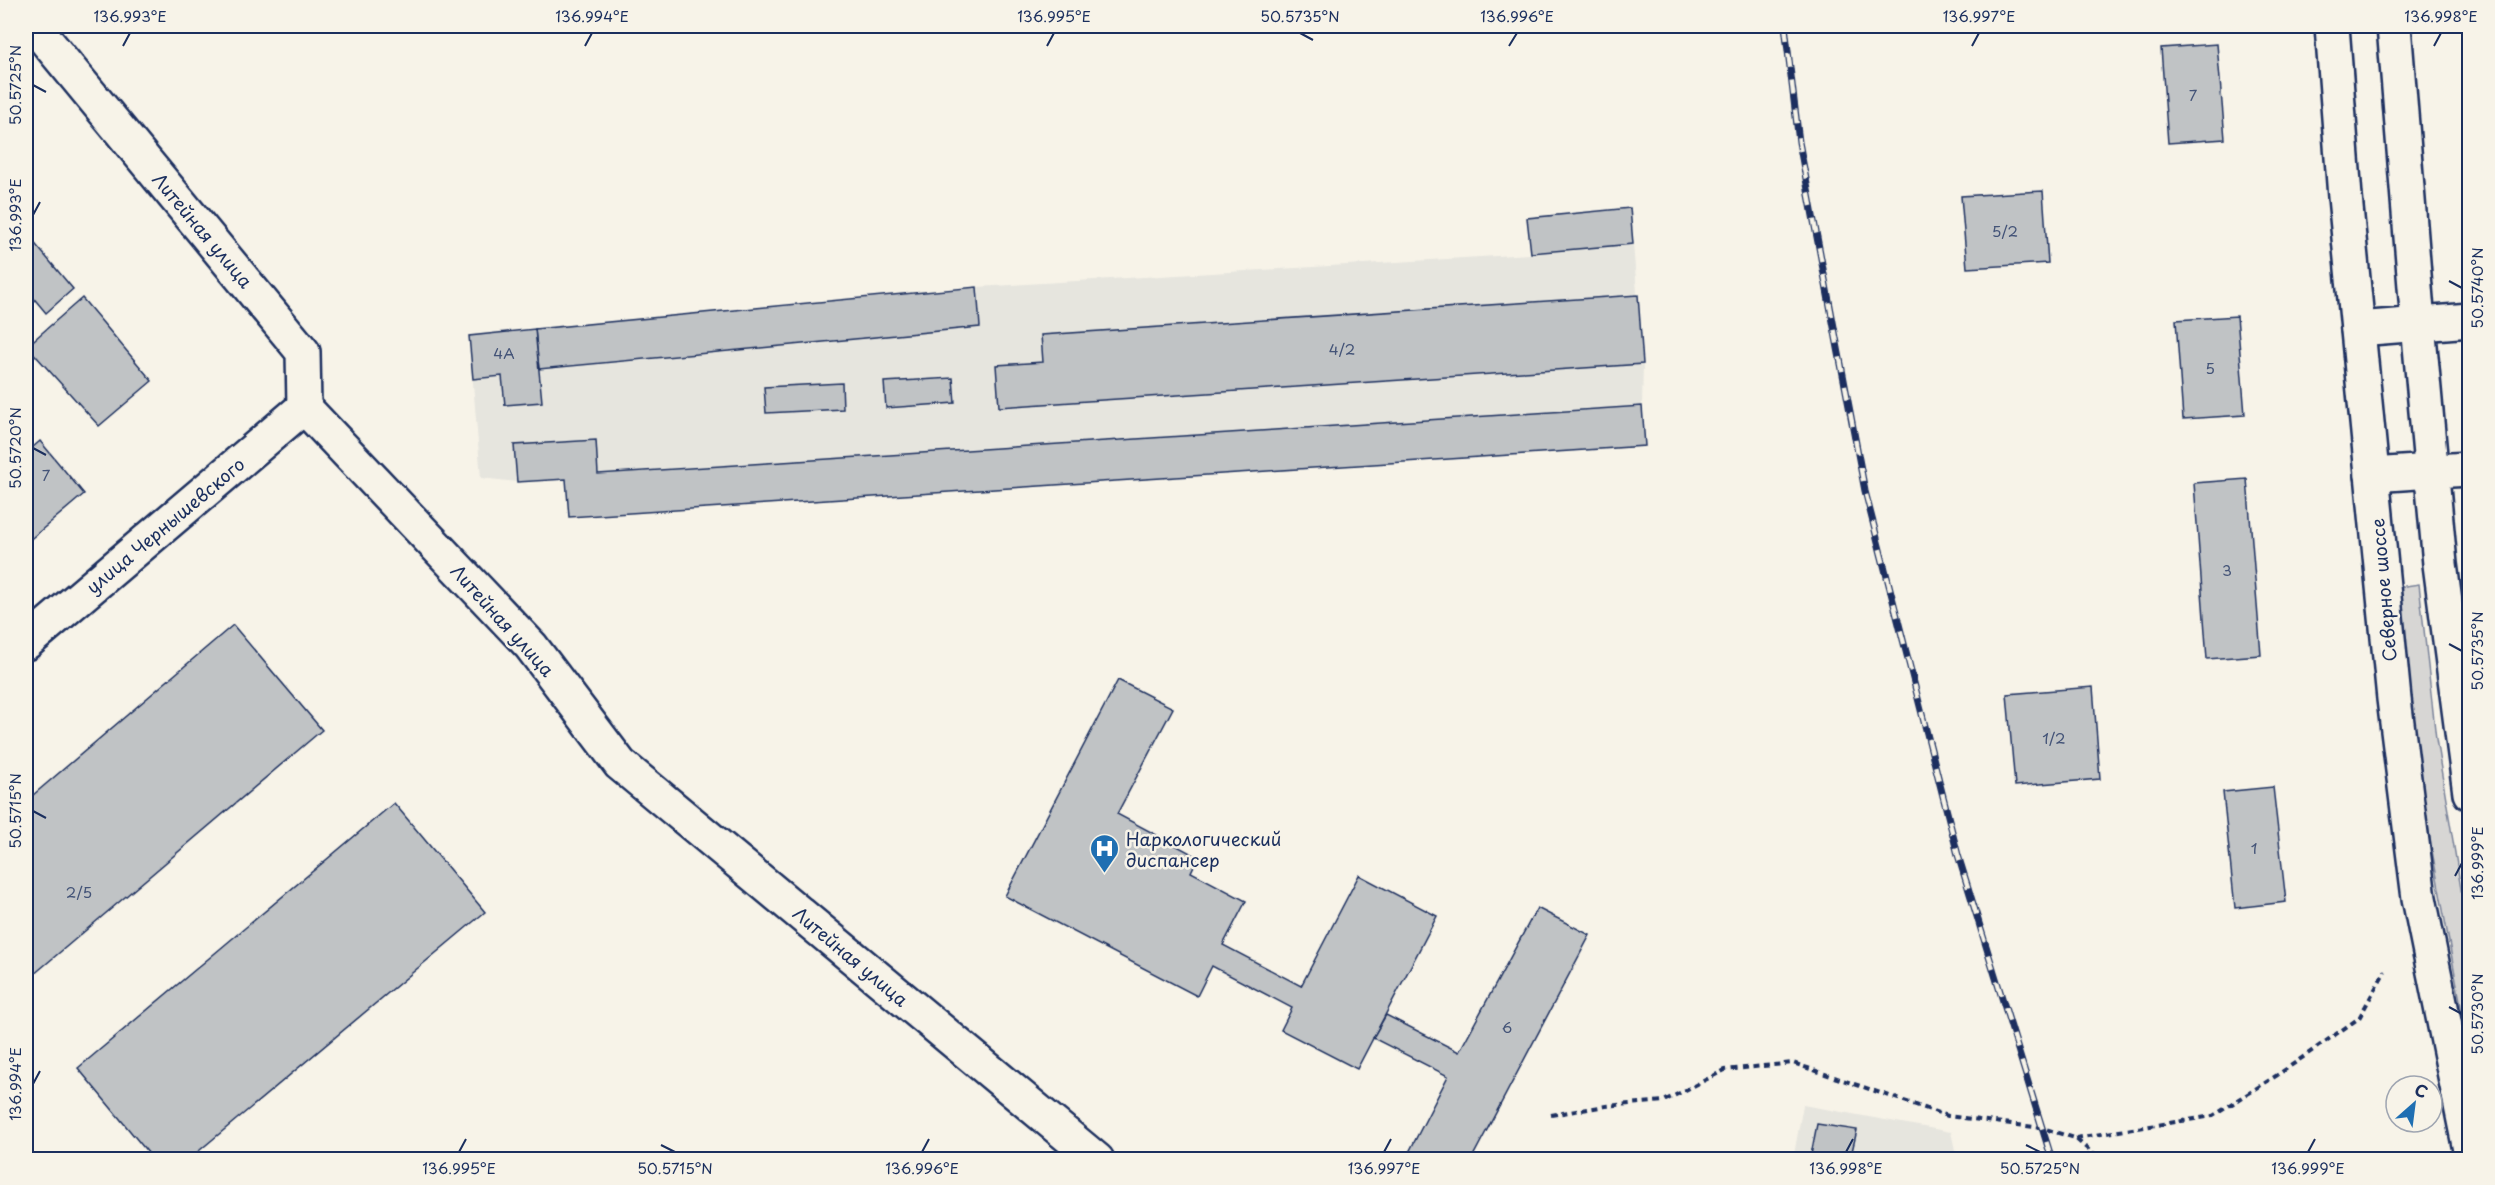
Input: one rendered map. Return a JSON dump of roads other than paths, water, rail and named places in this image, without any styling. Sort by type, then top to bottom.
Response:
[{"type":"main road","name":"Литейная улица","points":[[34,26],[303,352],[304,407],[531,646],[620,764],[1097,1160]]},
{"type":"main road","name":"Северное шоссе","points":[[2332,26],[2345,197],[2394,699],[2419,898],[2469,1150]]},
{"type":"main road","points":[[2394,26],[2418,324],[2443,590],[2469,793]]},
{"type":"main road","points":[[2358,328],[2469,320]]},
{"type":"main road","name":"улица Чернышевского","points":[[26,643],[304,407]]},
{"type":"main road","points":[[2372,475],[2469,469]]},
{"type":"railway","points":[[1785,26],[1799,142],[1865,491],[1958,855],[2052,1160]]},
{"type":"place","name":"Наркологический диспансер","points":[[1105,874]]}]
